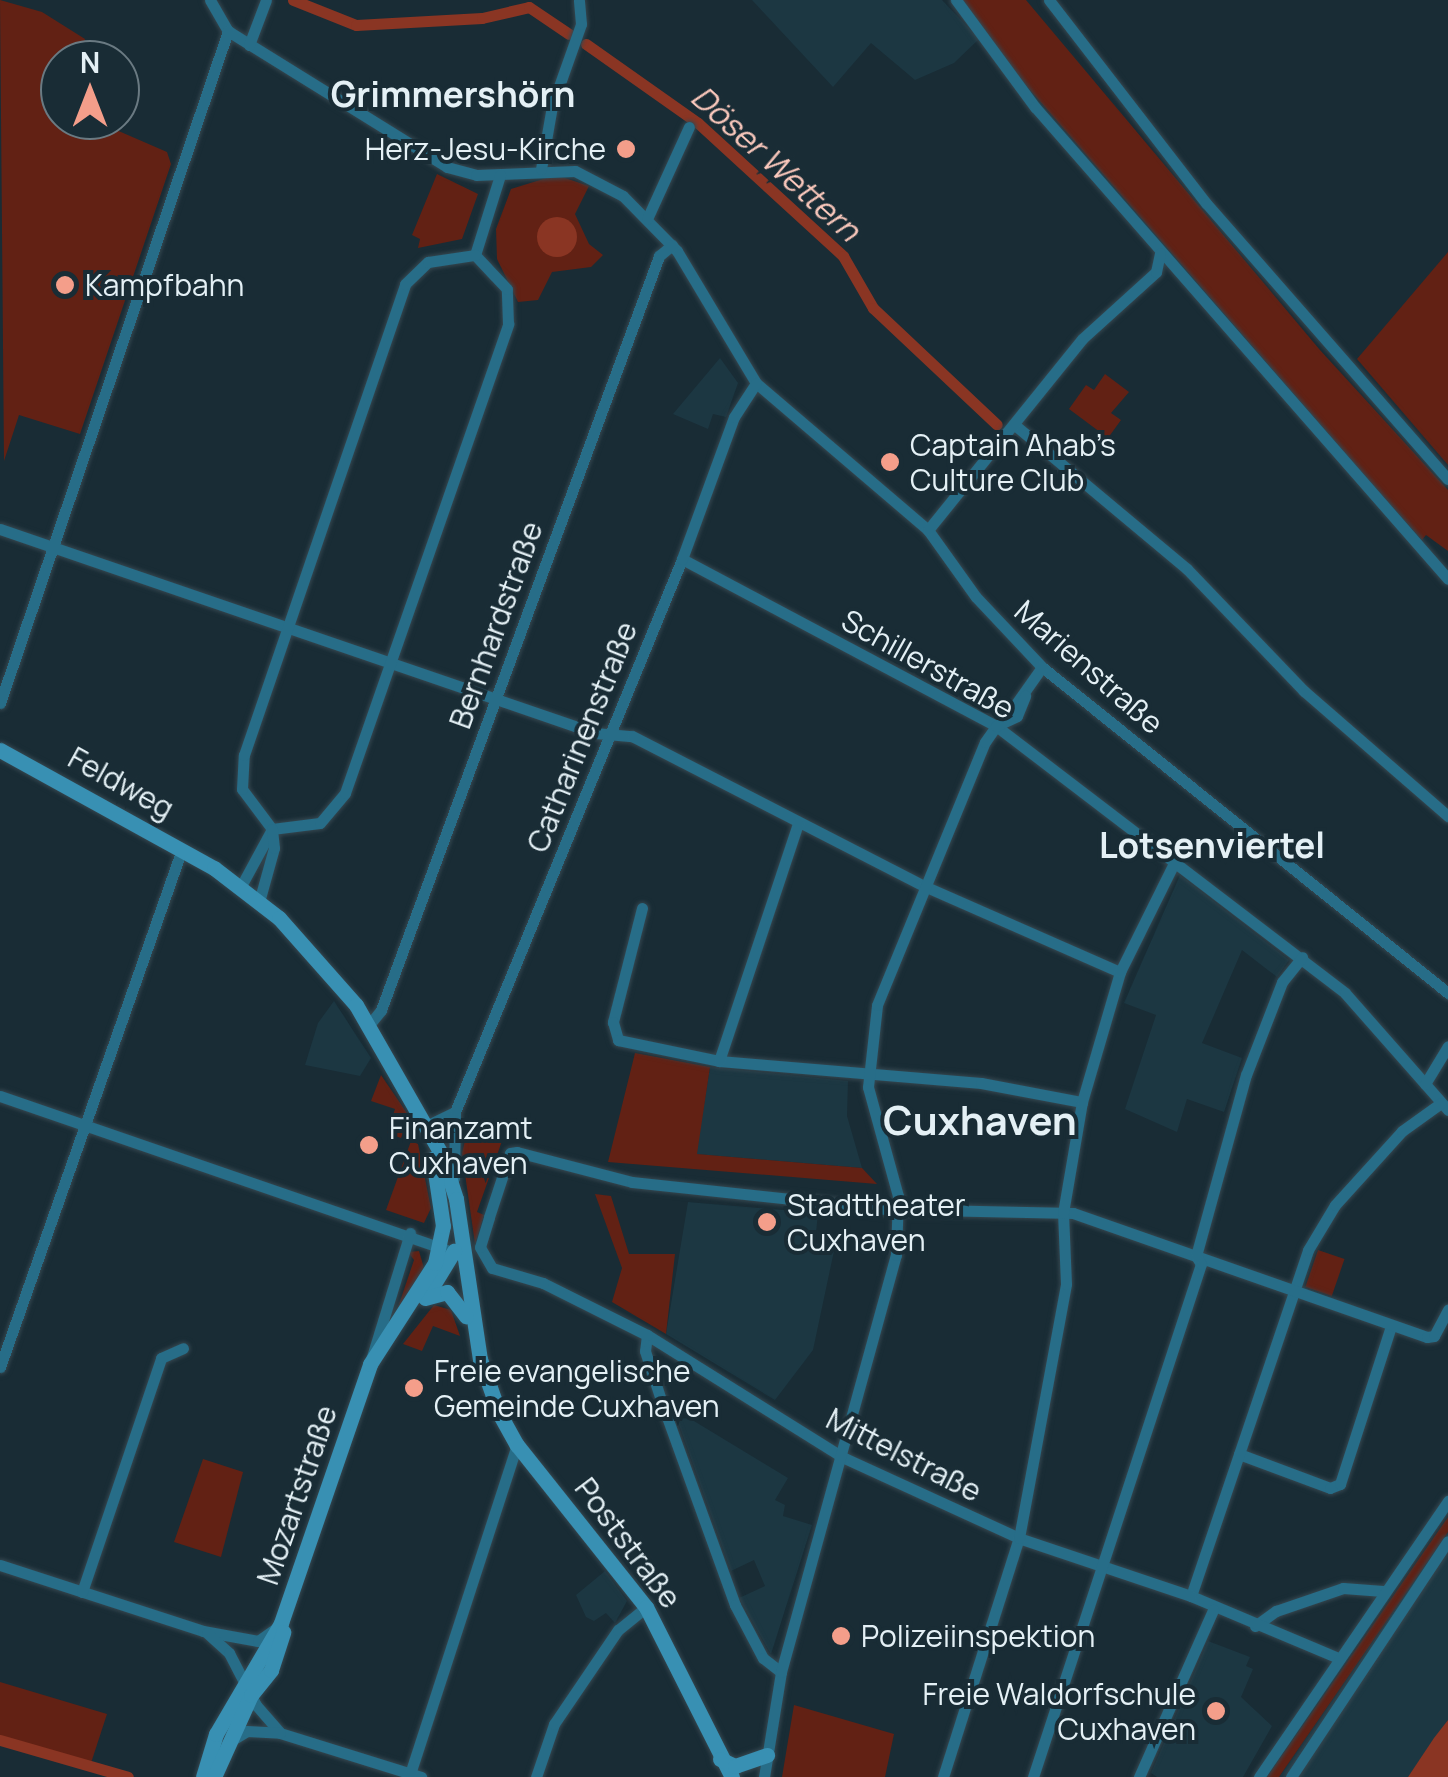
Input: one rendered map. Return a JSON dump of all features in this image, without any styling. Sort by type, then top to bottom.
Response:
[{"type":"street","points":[[210,0],[228,31],[447,167],[500,175],[542,168],[552,106],[581,24],[580,0]]},
{"type":"street","points":[[248,45],[266,0]]},
{"type":"street","points":[[948,0],[1160,254],[1448,580]]},
{"type":"street","points":[[956,0],[965,16]]},
{"type":"street","points":[[1049,0],[1206,203],[1448,479]]},
{"type":"street","points":[[0,703],[228,31]]},
{"type":"street","points":[[648,219],[689,127]]},
{"type":"street","name":"Marienstraße","points":[[542,168],[588,176],[648,219],[672,244],[756,383],[928,530],[976,597],[1042,667],[1448,993]]},
{"type":"street","points":[[475,254],[500,175]]},
{"type":"street","name":"Bernhardstraße","points":[[369,1025],[382,1010],[659,256],[672,244]]},
{"type":"street","points":[[258,902],[274,848],[272,830],[248,804],[241,771],[287,626],[405,284],[428,262],[475,254]]},
{"type":"street","points":[[272,830],[305,830],[334,810],[390,664],[508,324],[507,289],[475,254]]},
{"type":"street","points":[[928,530],[1016,426],[1082,339],[1156,272],[1160,254]]},
{"type":"street","name":"Catharinenstraße","points":[[456,1199],[455,1112],[682,559],[734,417],[756,383]]},
{"type":"street","points":[[1016,426],[1187,569],[1304,691],[1448,816]]},
{"type":"street","points":[[0,529],[495,699],[632,736],[924,886],[1120,972]]},
{"type":"street","name":"Schillerstraße","points":[[682,559],[1001,722],[1175,862],[1302,957],[1381,1030],[1445,1107]]},
{"type":"street","points":[[764,1777],[780,1672],[844,1458],[891,1280],[899,1210],[867,1073],[877,1006],[924,886],[1001,722],[1024,707],[1025,696],[1042,667]]},
{"type":"street","name":"Feldweg","points":[[0,750],[214,868]]},
{"type":"street","points":[[719,1060],[798,824]]},
{"type":"street","points":[[240,888],[272,830]]},
{"type":"street","points":[[0,1368],[182,849]]},
{"type":"street","points":[[943,1777],[1019,1538],[1066,1284],[1063,1214],[1082,1102],[1120,972],[1175,862]]},
{"type":"street","name":"Poststraße","points":[[214,868],[310,948],[369,1025],[430,1129],[456,1199],[450,1246],[488,1385],[517,1446],[646,1607],[719,1758],[732,1777]]},
{"type":"street","points":[[642,908],[612,1032],[634,1044],[719,1060],[951,1080],[1082,1102]]},
{"type":"street","points":[[1032,1777],[1201,1264],[1196,1256],[1246,1075],[1282,982],[1302,957]]},
{"type":"street","points":[[1426,1084],[1448,1046]]},
{"type":"street","points":[[0,1096],[450,1246]]},
{"type":"street","points":[[1191,1596],[1293,1289],[1335,1206],[1402,1132],[1445,1107]]},
{"type":"street","points":[[430,1129],[455,1112]]},
{"type":"street","name":"Poststraße","points":[[430,1129],[450,1246],[466,1316],[478,1345]]},
{"type":"street","name":"Mittelstraße","points":[[899,1210],[603,1178],[510,1154],[480,1247],[492,1268],[543,1284],[648,1335],[844,1458],[1019,1538],[1191,1596],[1213,1610],[1336,1658]]},
{"type":"street","points":[[899,1210],[1063,1214],[1293,1289],[1391,1326],[1434,1336],[1448,1310]]},
{"type":"street","name":"Mozartstraße","points":[[248,1690],[272,1670],[281,1624],[364,1384],[410,1234]]},
{"type":"street","name":"Mozartstraße","points":[[370,1364],[450,1246]]},
{"type":"street","name":"Mozartstraße","points":[[364,1384],[424,1298],[450,1246]]},
{"type":"street","points":[[424,1298],[446,1292],[466,1316]]},
{"type":"street","points":[[1239,1454],[1330,1488],[1340,1484],[1391,1326]]},
{"type":"street","points":[[648,1335],[645,1350],[734,1605],[762,1658],[780,1672]]},
{"type":"street","points":[[82,1592],[161,1358],[183,1348]]},
{"type":"street","points":[[226,1743],[247,1731],[280,1733],[413,1776],[517,1446]]},
{"type":"street","points":[[1258,1777],[1448,1500]]},
{"type":"street","points":[[1290,1777],[1448,1541]]},
{"type":"street","points":[[0,1565],[203,1630],[258,1640],[281,1624]]},
{"type":"street","points":[[1255,1626],[1276,1611],[1343,1588],[1383,1592]]},
{"type":"street","points":[[536,1777],[554,1724],[618,1630],[646,1607]]},
{"type":"street","points":[[1139,1777],[1213,1610]]},
{"type":"street","points":[[203,1630],[229,1653],[248,1690],[280,1733]]},
{"type":"street","points":[[214,1777],[248,1690]]},
{"type":"street","points":[[203,1777],[216,1734],[248,1690]]},
{"type":"street","points":[[719,1758],[736,1766],[767,1754]]},
{"type":"shaded area","name":"Kampfbahn","points":[[0,0],[42,12],[85,39],[40,40],[40,140],[139,140],[167,152],[171,164],[80,434],[19,415],[4,461]]},
{"type":"shaded area","points":[[752,0],[942,0],[979,39],[954,63],[915,80],[871,43],[833,87]]},
{"type":"shaded area","points":[[952,0],[1026,0],[1320,350],[1448,490],[1448,551],[1426,535],[1422,540]]},
{"type":"shaded area","points":[[437,174],[478,194],[462,239],[418,248],[420,239],[412,235]]},
{"type":"shaded area","points":[[556,175],[589,186],[575,214],[589,244],[603,255],[591,267],[552,272],[538,300],[518,302],[497,259],[496,229],[511,189]]},
{"type":"shaded area","points":[[557,217],[571,223],[577,237],[571,251],[557,257],[543,251],[537,237],[543,223]]},
{"type":"shaded area","points":[[1448,252],[1448,465],[1357,359]]},
{"type":"shaded area","points":[[720,358],[738,383],[726,417],[713,414],[708,429],[673,414]]},
{"type":"shaded area","points":[[1105,374],[1129,392],[1111,413],[1121,420],[1108,438],[1069,409],[1086,385],[1094,390]]},
{"type":"shaded area","points":[[1180,875],[1289,960],[1277,977],[1242,950],[1202,1043],[1242,1058],[1224,1112],[1187,1099],[1177,1132],[1125,1109],[1156,1015],[1124,1003]]},
{"type":"shaded area","points":[[334,1001],[371,1058],[360,1076],[305,1065],[318,1023]]},
{"type":"shaded area","points":[[635,1053],[710,1067],[697,1154],[862,1168],[877,1184],[608,1162]]},
{"type":"shaded area","points":[[710,1067],[848,1081],[847,1116],[862,1168],[696,1154]]},
{"type":"shaded area","points":[[381,1075],[409,1116],[401,1138],[387,1133],[395,1109],[371,1101]]},
{"type":"shaded area","points":[[468,1128],[502,1141],[477,1212],[484,1215],[475,1244],[462,1153]]},
{"type":"shaded area","points":[[411,1141],[418,1144],[431,1208],[424,1223],[386,1210]]},
{"type":"shaded area","points":[[595,1194],[611,1196],[629,1254],[675,1254],[666,1334],[612,1302],[622,1268]]},
{"type":"shaded area","points":[[688,1202],[818,1213],[815,1243],[834,1251],[813,1350],[775,1400],[666,1334]]},
{"type":"shaded area","points":[[1318,1250],[1344,1259],[1332,1296],[1305,1287]]},
{"type":"shaded area","points":[[419,1251],[426,1275],[375,1349],[385,1317],[394,1319],[414,1260],[408,1252]]},
{"type":"shaded area","points":[[434,1305],[451,1310],[460,1336],[433,1326],[422,1351],[403,1344]]},
{"type":"shaded area","points":[[689,1418],[788,1478],[775,1500],[785,1505],[783,1516],[812,1525],[771,1654],[739,1598],[765,1586],[754,1560],[731,1571],[677,1419]]},
{"type":"shaded area","points":[[203,1459],[243,1472],[221,1557],[174,1542]]},
{"type":"shaded area","points":[[1448,1517],[1448,1532],[1279,1777],[1267,1777]]},
{"type":"shaded area","points":[[1448,1532],[1448,1720],[1408,1777],[1279,1777]]},
{"type":"shaded area","points":[[605,1571],[627,1601],[615,1623],[606,1613],[594,1621],[586,1617],[576,1595]]},
{"type":"shaded area","name":"Freie Waldorfschule Cuxhaven","points":[[1208,1641],[1250,1657],[1246,1666],[1253,1669],[1241,1697],[1272,1726],[1243,1777],[1157,1777],[1151,1773]]},
{"type":"shaded area","points":[[0,1682],[107,1714],[91,1763],[0,1738]]},
{"type":"shaded area","points":[[794,1705],[894,1734],[885,1777],[782,1777]]},
{"type":"shaded area","points":[[1448,1720],[1448,1777],[1408,1777],[1434,1738]]},
{"type":"waterway","name":"Döser Wettern","points":[[293,0],[356,25],[482,18],[529,7],[569,34]]},
{"type":"waterway","name":"Döser Wettern","points":[[586,44],[698,123],[843,256],[873,308],[997,425]]},
{"type":"waterway","points":[[0,1740],[128,1777]]},
{"type":"place","name":"Herz-Jesu-Kirche","points":[[626,149]]},
{"type":"place","name":"Kampfbahn","points":[[65,285]]},
{"type":"place","name":"Captain Ahab’s Culture Club","points":[[890,462]]},
{"type":"place","name":"Finanzamt Cuxhaven","points":[[369,1145]]},
{"type":"place","name":"Stadttheater Cuxhaven","points":[[767,1222]]},
{"type":"place","name":"Freie evangelische Gemeinde Cuxhaven","points":[[414,1388]]},
{"type":"place","name":"Polizeiinspektion","points":[[841,1636]]},
{"type":"place","name":"Freie Waldorfschule Cuxhaven","points":[[1216,1711]]},
{"type":"district","name":"Grimmershörn","points":[[453,94]]},
{"type":"district","name":"Lotsenviertel","points":[[1212,845]]},
{"type":"district","name":"Cuxhaven","points":[[980,1120]]}]
